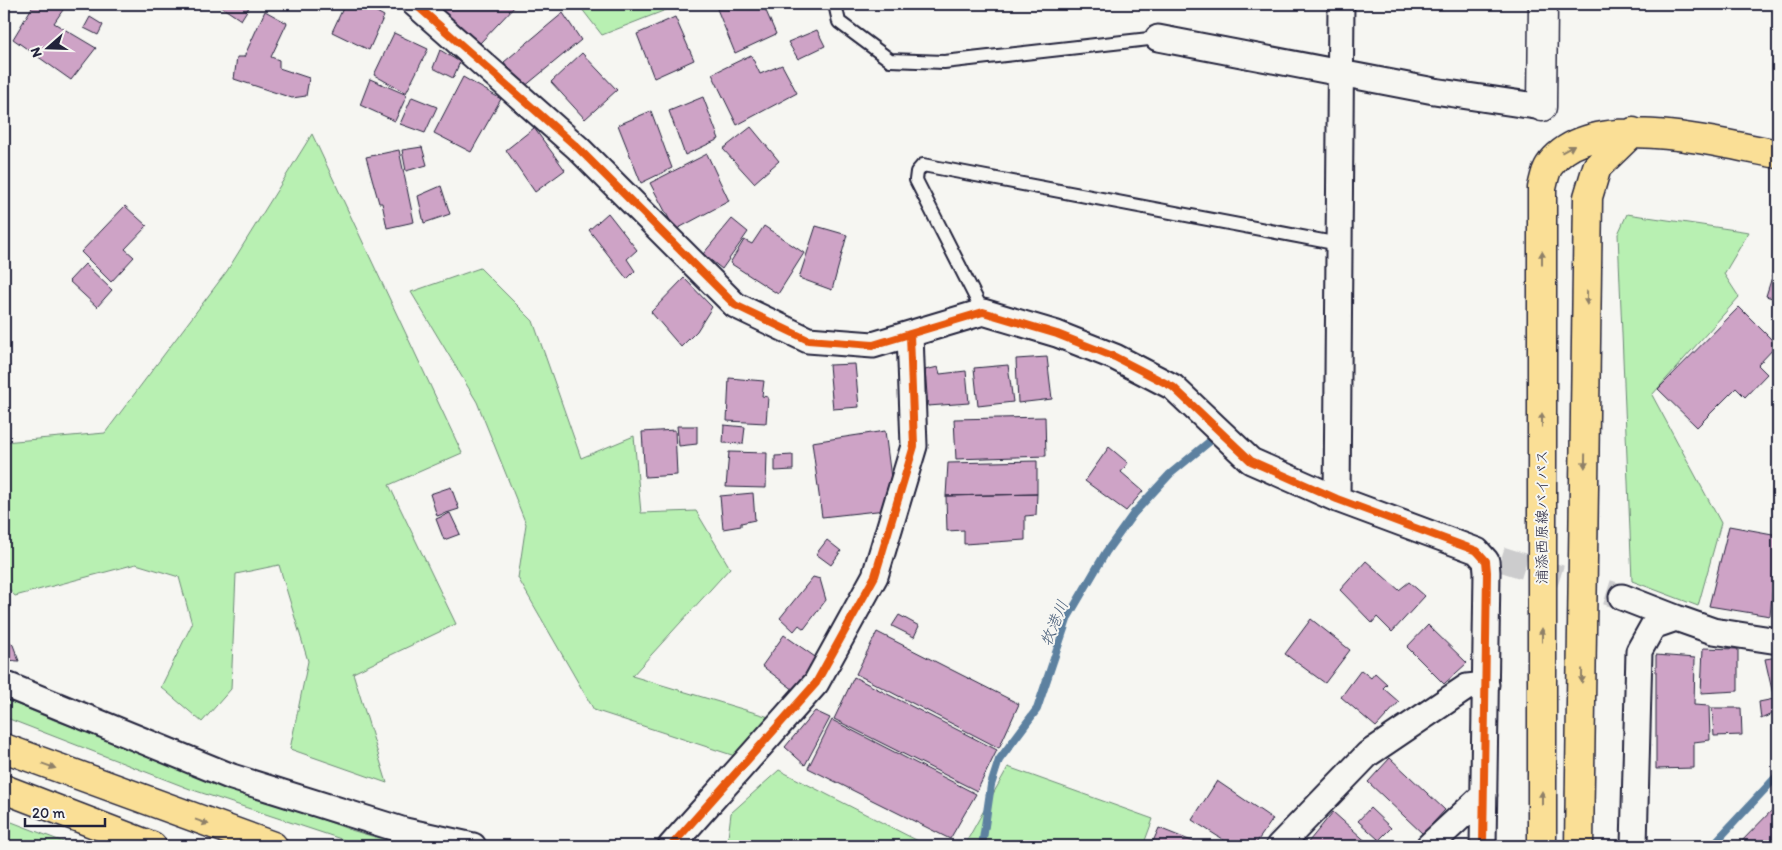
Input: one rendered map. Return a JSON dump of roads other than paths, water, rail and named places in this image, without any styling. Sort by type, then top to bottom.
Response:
[{"type":"main road","name":"浦添西原線バイパス","points":[[1542,846],[1542,188],[1548,167],[1564,150],[1588,140],[1634,132],[1666,133],[1778,154]]},
{"type":"main road","points":[[1580,846],[1588,197],[1597,167],[1634,132]]},
{"type":"main road","points":[[4,748],[273,846]]},
{"type":"main road","points":[[4,789],[152,846]]},
{"type":"street","points":[[415,4],[578,148],[735,306],[808,340],[873,345],[983,312],[1065,337],[1115,357],[1173,387],[1252,461],[1337,499],[1477,551],[1494,560],[1486,685],[1483,846]]},
{"type":"street","points":[[1337,499],[1341,4]]},
{"type":"street","points":[[1158,38],[1434,91],[1542,107],[1544,4]]},
{"type":"street","points":[[672,846],[816,683],[875,576],[914,446],[910,334]]},
{"type":"street","points":[[1622,597],[1713,631],[1778,641]]},
{"type":"street","points":[[1634,846],[1639,651],[1653,626],[1676,618]]},
{"type":"street","points":[[4,684],[232,776],[405,831],[473,846]]},
{"type":"street","points":[[1279,846],[1368,754],[1467,686],[1486,685]]},
{"type":"street","points":[[1429,846],[1484,795]]},
{"type":"lane","points":[[835,4],[839,22],[890,60],[944,62],[1158,38]]},
{"type":"lane","points":[[983,312],[916,180],[917,172],[923,165],[1339,244]]},
{"type":"waterway","name":"牧港川","points":[[982,846],[991,785],[999,760],[1037,709],[1068,617],[1106,552],[1134,513],[1170,474],[1209,442]]},
{"type":"waterway","points":[[1712,846],[1778,775]]},
{"type":"tunnel","points":[[1501,559],[1622,597]]}]
